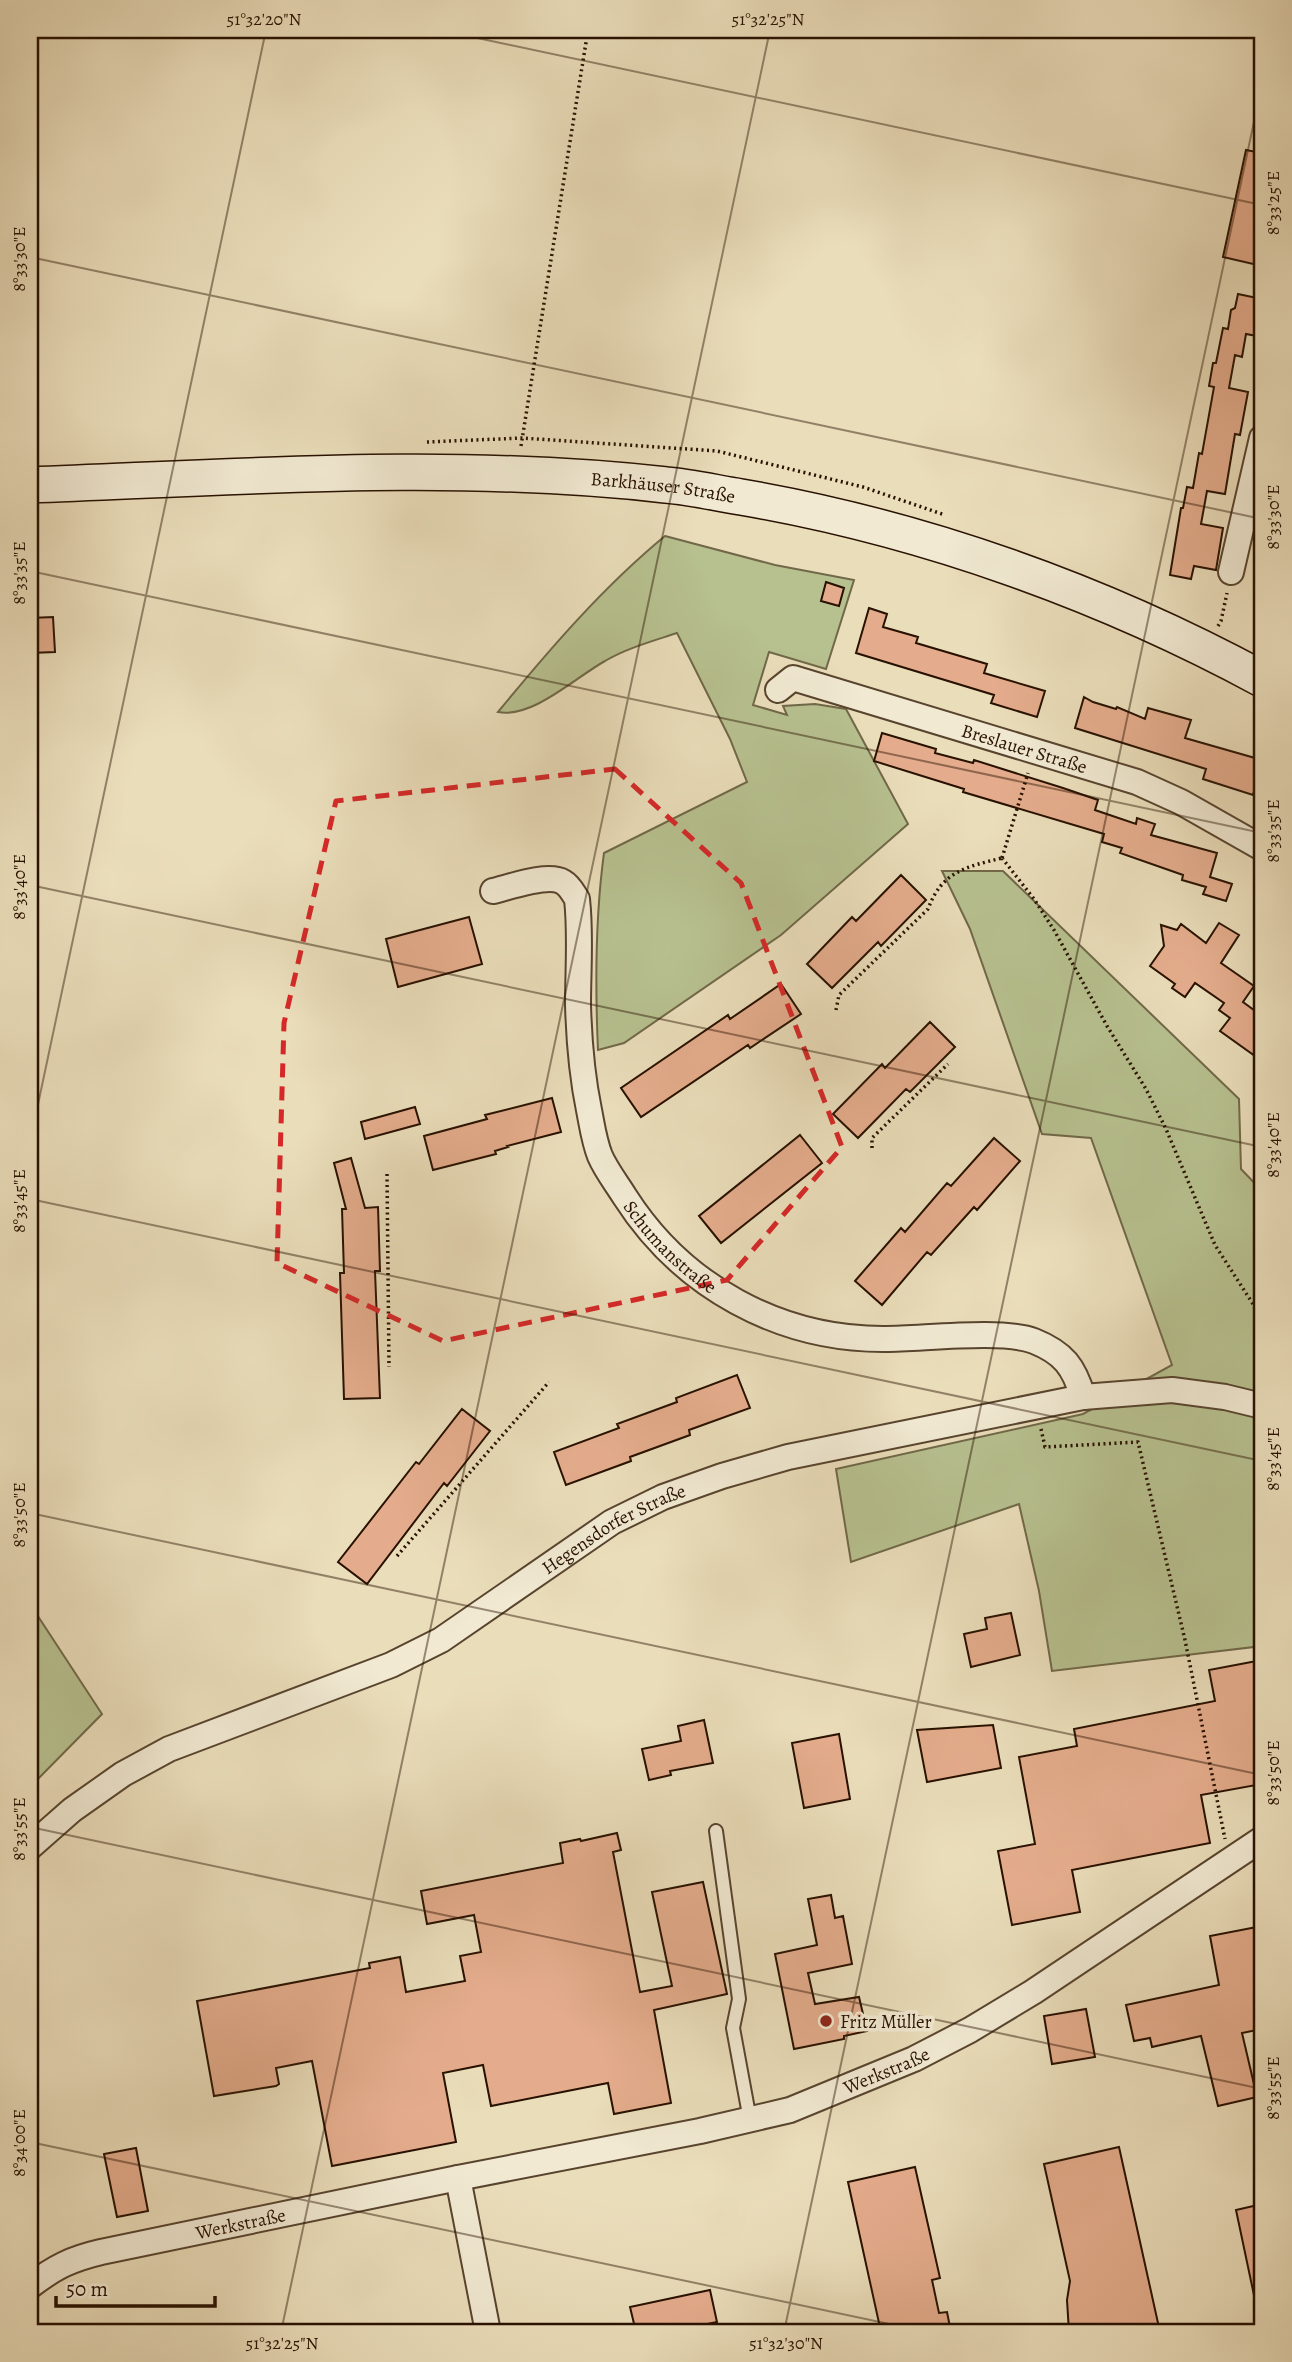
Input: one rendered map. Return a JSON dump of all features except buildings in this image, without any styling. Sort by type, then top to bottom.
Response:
[{"type":"street","points":[[1231,572],[1256,493],[1262,438]]},
{"type":"street","name":"Barkhäuser Straße","points":[[30,485],[373,471],[520,474],[670,485],[788,505],[957,549],[1065,589],[1206,650],[1262,679]]},
{"type":"street","name":"Breslauer Straße","points":[[778,690],[793,678],[1137,782],[1181,802],[1262,848]]},
{"type":"street","name":"Schumanstraße","points":[[493,891],[547,878],[562,881],[577,899],[578,1007],[584,1082],[595,1143],[601,1159],[639,1219],[677,1261],[718,1293],[774,1321],[833,1336],[882,1339],[994,1336],[1031,1340],[1058,1353],[1076,1373],[1083,1397]]},
{"type":"street","name":"Hegensdorfer Straße","points":[[30,1847],[72,1810],[135,1767],[169,1749],[391,1665],[441,1640],[612,1522],[663,1497],[788,1457],[1083,1397],[1172,1390],[1225,1397],[1262,1406]]},
{"type":"street","name":"Werkstraße","points":[[30,2286],[55,2267],[92,2254],[790,2110],[914,2059],[970,2030],[1033,1992],[1262,1839]]},
{"type":"street","points":[[458,2178],[488,2332]]},
{"type":"lane","points":[[716,1831],[739,1998],[733,2028],[750,2120]]},
{"type":"path","points":[[520,474],[522,438],[588,30]]},
{"type":"path","points":[[1216,629],[1221,621],[1231,572]]},
{"type":"path","points":[[1002,858],[1035,751]]},
{"type":"path","points":[[836,1010],[839,995],[928,909],[934,892],[943,881],[963,868],[1002,858]]},
{"type":"path","points":[[1002,858],[1054,929],[1107,1026],[1146,1089],[1219,1253],[1262,1318]]},
{"type":"path","points":[[872,1148],[872,1138],[948,1064]]},
{"type":"path","points":[[387,1174],[389,1367]]},
{"type":"path","points":[[397,1556],[549,1382]]},
{"type":"path","points":[[1045,1447],[1138,1442],[1185,1640],[1229,1860]]},
{"type":"highlighted area","points":[[615,769],[741,883],[842,1147],[727,1280],[443,1341],[277,1263],[284,1023],[336,801]]},
{"type":"green space","points":[[665,536],[775,565],[854,580],[826,669],[769,652],[753,705],[787,715],[783,706],[815,704],[846,709],[908,824],[781,935],[624,1043],[598,1050],[596,952],[604,853],[747,782],[730,739],[677,633],[613,656],[539,703],[525,709],[498,712],[598,598]]},
{"type":"green space","points":[[942,871],[1003,871],[1239,1099],[1241,1169],[1262,1191],[1262,1646],[1052,1671],[1039,1591],[1019,1504],[851,1562],[836,1469],[1083,1414],[1172,1365],[1091,1138],[1042,1134],[970,929]]},
{"type":"green space","points":[[30,1604],[102,1714],[30,1787]]},
{"type":"place","name":"Fritz Müller","points":[[826,2021]]}]
